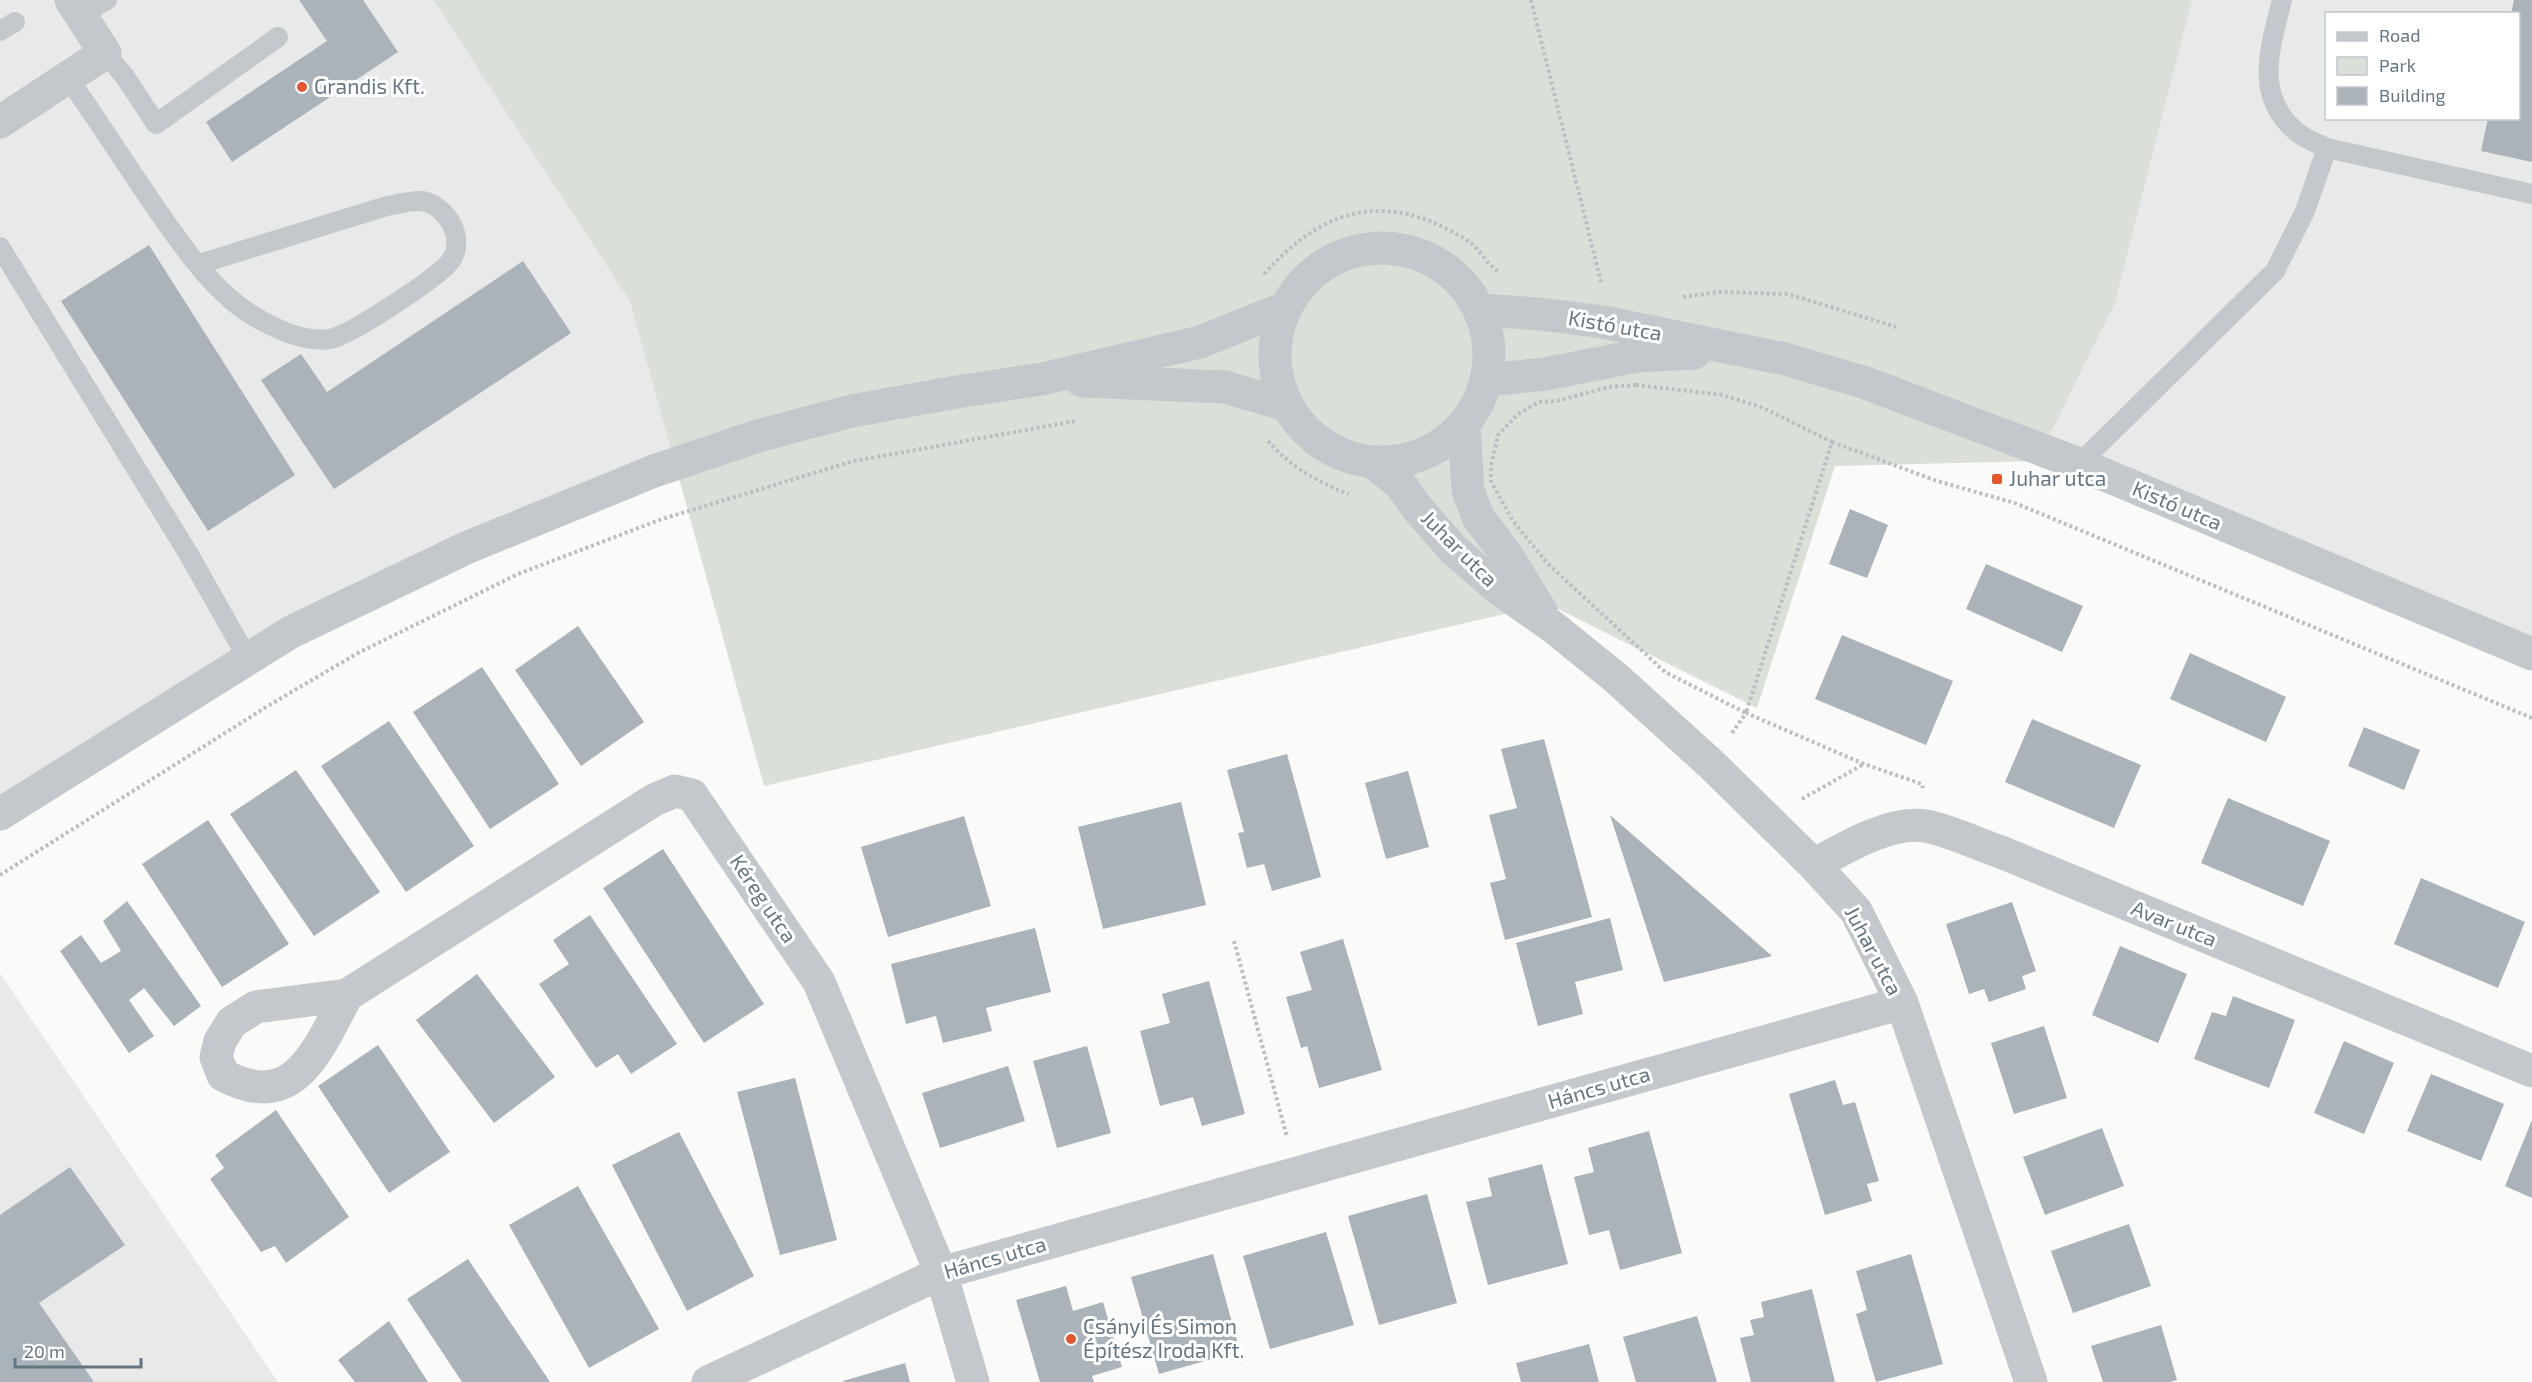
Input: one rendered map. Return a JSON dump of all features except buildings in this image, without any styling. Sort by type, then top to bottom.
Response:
[{"type":"street","points":[[0,122],[105,53],[86,5]]},
{"type":"street","points":[[1366,248],[1401,248],[1433,260],[1461,281],[1481,310],[1490,345],[1488,380],[1478,405],[1464,426],[1445,443],[1423,455],[1398,462],[1374,463],[1347,457],[1323,445],[1302,427],[1286,405],[1276,373],[1275,339],[1285,308],[1305,279],[1333,259],[1366,248]]},
{"type":"street","points":[[0,814],[291,632],[466,548],[654,471],[761,435],[852,411],[1042,379],[1200,342],[1285,308]]},
{"type":"street","name":"Kistó utca","points":[[1481,310],[1540,314],[1602,322],[1785,359],[1863,382],[2079,464],[2532,654]]},
{"type":"street","name":"Kistó utca","points":[[1488,380],[1545,374],[1637,356],[1747,353]]},
{"type":"street","points":[[1042,379],[1225,387],[1286,405]]},
{"type":"street","name":"Juhar utca","points":[[1464,426],[1479,486],[1478,518],[1506,554],[1553,627]]},
{"type":"street","name":"Juhar utca","points":[[1374,463],[1400,484],[1418,509],[1454,550],[1499,589],[1553,627],[1616,678],[1711,764],[1765,819],[1814,864],[1856,911],[1902,1003],[2031,1382]]},
{"type":"street","name":"Kéreg utca","points":[[346,995],[654,800],[675,791],[692,795],[819,982],[941,1273],[973,1382]]},
{"type":"street","name":"Avar utca","points":[[1814,864],[1849,845],[1880,833],[1903,826],[1926,826],[2001,852],[2532,1071]]},
{"type":"street","name":"Háncs utca","points":[[708,1382],[941,1273],[1902,1003]]},
{"type":"lane","points":[[2282,0],[2271,45],[2268,82],[2276,110],[2299,134],[2327,148],[2532,194]]},
{"type":"lane","points":[[105,53],[126,78],[156,124],[278,37]]},
{"type":"lane","points":[[68,78],[148,197],[199,264],[226,296],[251,316],[308,338],[331,339],[361,326],[447,266],[456,250],[456,231],[446,213],[426,201],[408,203],[387,206],[199,264]]},
{"type":"lane","points":[[2079,464],[2275,271],[2305,211],[2327,148]]},
{"type":"lane","points":[[0,247],[188,554],[248,659]]},
{"type":"path","points":[[1531,0],[1601,283]]},
{"type":"path","points":[[1257,282],[1288,247],[1327,221],[1370,210],[1407,213],[1446,228],[1473,244],[1490,266],[1505,277]]},
{"type":"path","points":[[1682,297],[1718,292],[1788,294],[1896,327]]},
{"type":"path","points":[[1926,826],[1922,784],[1864,764],[1746,713],[1665,672],[1546,563],[1513,521],[1479,486],[1491,466],[1498,435],[1518,414],[1539,402],[1557,401],[1609,387],[1636,385],[1723,395],[1761,407],[1832,442],[1937,481],[2015,502],[2532,718]]},
{"type":"path","points":[[0,875],[271,704],[358,653],[518,574],[662,519],[833,466],[921,447],[1078,421]]},
{"type":"path","points":[[1267,440],[1298,469],[1326,485],[1353,496]]},
{"type":"path","points":[[1711,764],[1746,713],[1832,442]]},
{"type":"path","points":[[1765,819],[1864,764]]},
{"type":"path","points":[[1234,941],[1297,1173]]},
{"type":"shaded area","points":[[0,0],[433,0],[630,300],[674,459],[463,545],[0,810]]},
{"type":"shaded area","points":[[2192,0],[2532,0],[2532,668],[2037,461],[2115,303]]},
{"type":"shaded area","points":[[0,973],[278,1382],[0,1382]]},
{"type":"green space","points":[[433,0],[2192,0],[2115,303],[2037,461],[1835,466],[1757,708],[1548,604],[764,786],[630,301]]},
{"type":"place","name":"Grandis Kft.","points":[[302,87]]},
{"type":"place","name":"Juhar utca","points":[[1997,479]]},
{"type":"place","name":"Csányi És Simon Építész Iroda Kft.","points":[[1071,1339]]}]
